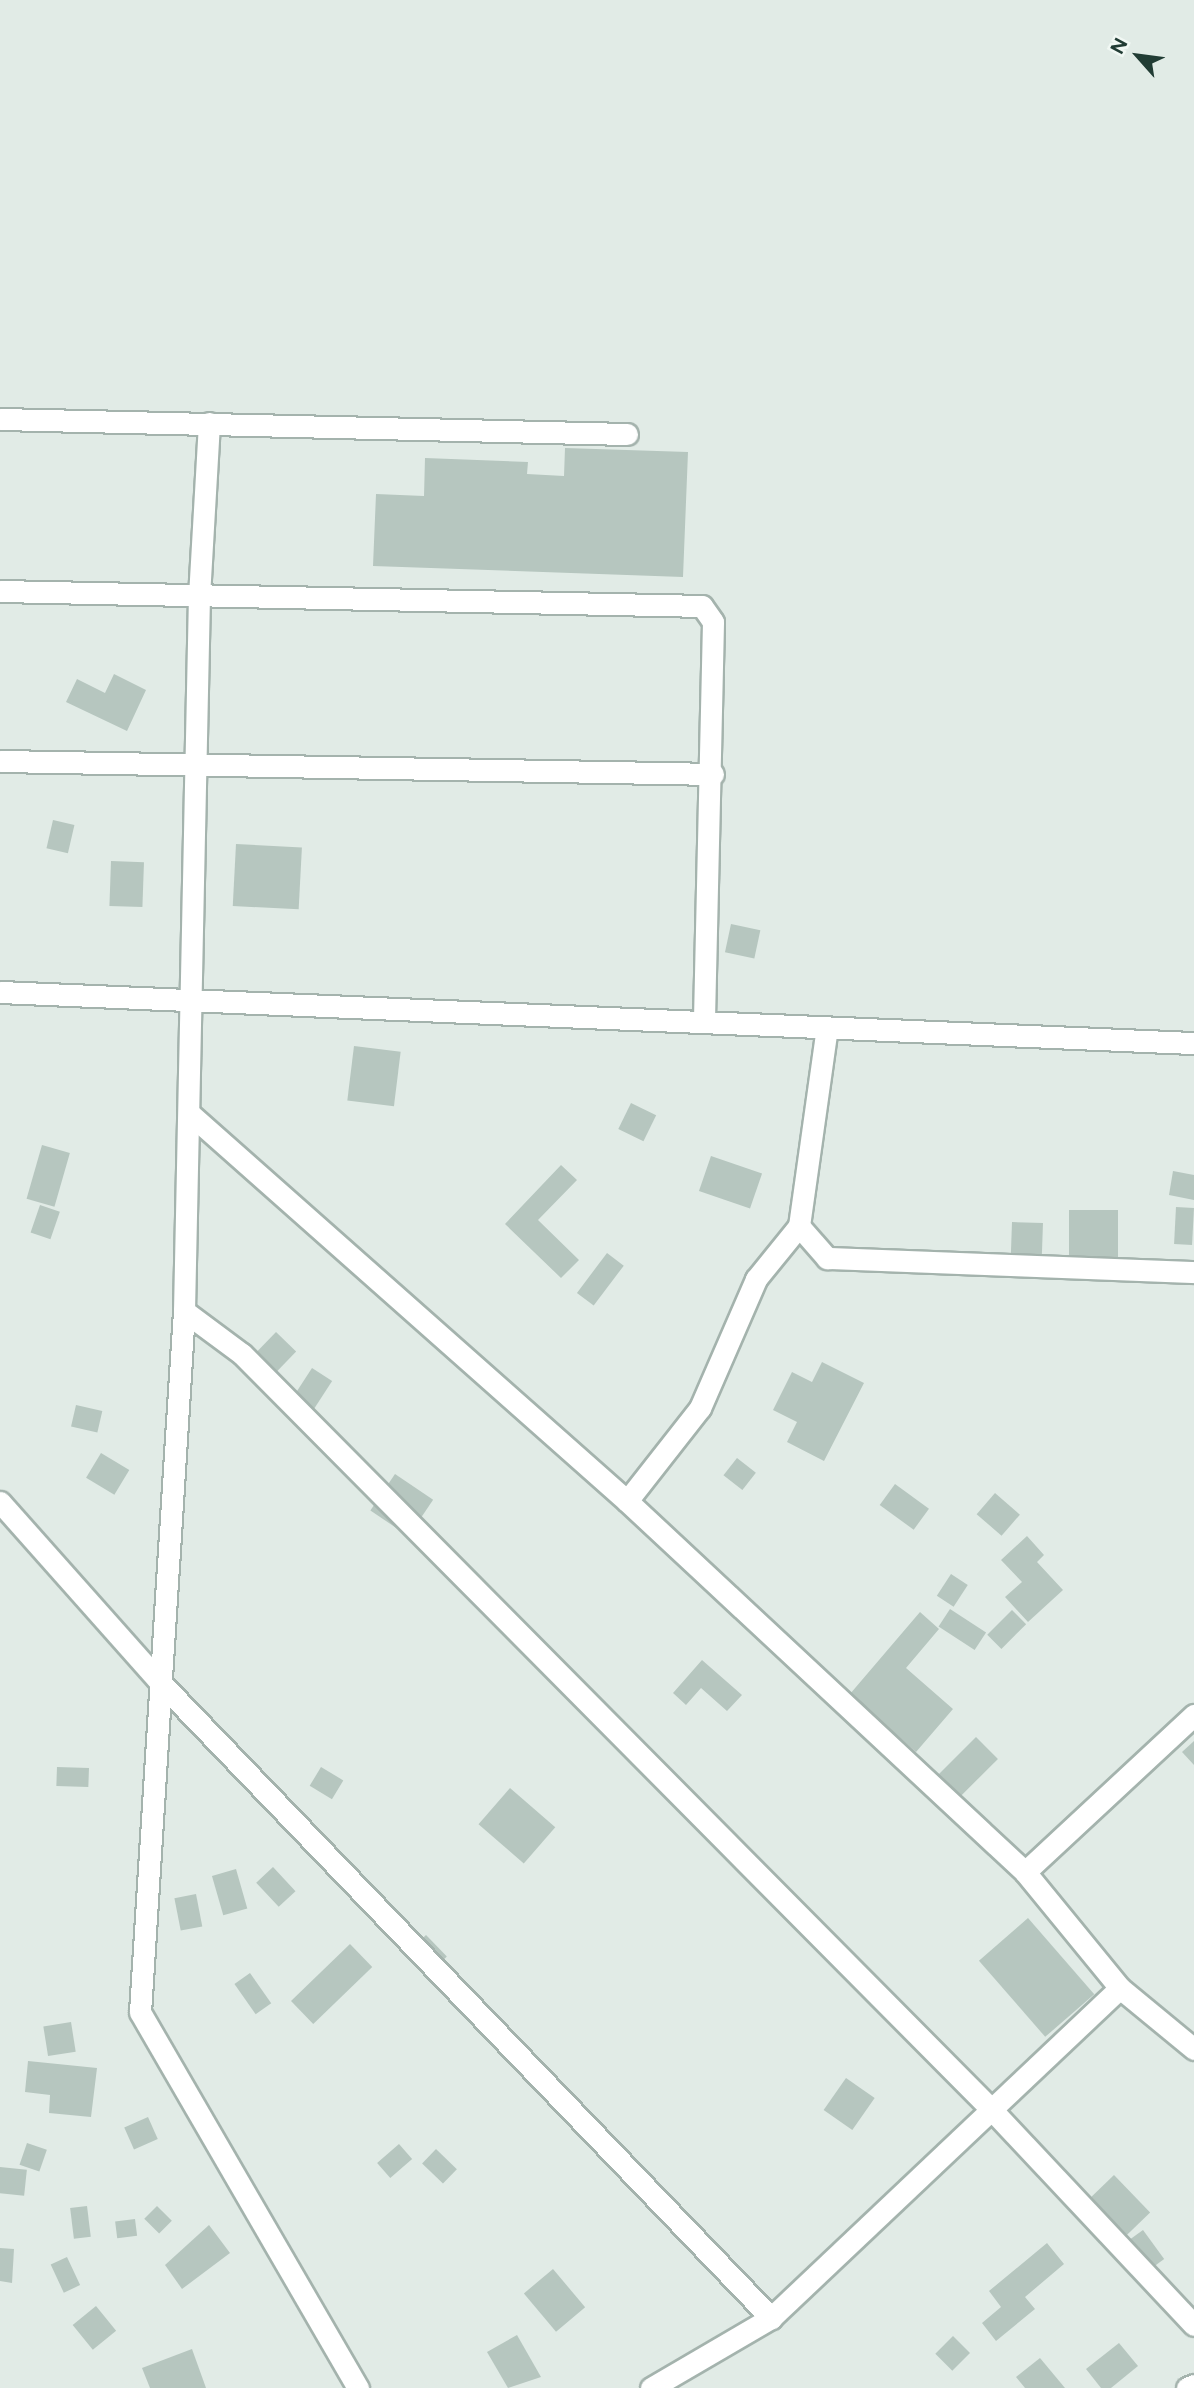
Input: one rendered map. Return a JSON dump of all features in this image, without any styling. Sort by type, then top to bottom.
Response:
[{"type":"street","points":[[0,419],[627,434]]},
{"type":"street","points":[[209,423],[199,595],[195,1001],[188,1113],[184,1311],[158,1680],[140,2012],[358,2388]]},
{"type":"street","points":[[0,592],[702,606],[713,622],[713,774],[704,1022]]},
{"type":"street","points":[[0,761],[713,774]]},
{"type":"street","points":[[0,992],[1194,1043]]},
{"type":"street","points":[[627,1501],[700,1408],[756,1279],[799,1226],[828,1028]]},
{"type":"street","points":[[188,1113],[627,1501],[1025,1872],[1119,1988],[1194,2049]]},
{"type":"street","points":[[799,1226],[827,1258],[1194,1272]]},
{"type":"street","points":[[184,1311],[242,1354],[991,2109],[1194,2325]]},
{"type":"street","points":[[0,1503],[158,1680],[771,2318]]},
{"type":"street","points":[[1025,1872],[1194,1715]]},
{"type":"street","points":[[651,2388],[771,2318],[1119,1988]]},
{"type":"street","points":[[1187,2388],[1194,2385]]},
{"type":"building","points":[[565,448],[688,452],[683,577],[373,566],[376,494],[424,496],[425,458],[528,462],[527,474],[564,476]]},
{"type":"building","points":[[114,674],[146,690],[127,731],[66,702],[77,679],[105,693]]},
{"type":"building","points":[[53,820],[74,825],[68,853],[46,848]]},
{"type":"building","points":[[236,844],[302,847],[299,909],[233,906]]},
{"type":"building","points":[[111,861],[144,862],[142,907],[109,906]]},
{"type":"building","points":[[731,924],[760,930],[754,959],[725,952]]},
{"type":"building","points":[[354,1046],[401,1052],[394,1106],[347,1101]]},
{"type":"building","points":[[631,1103],[656,1115],[643,1141],[618,1129]]},
{"type":"building","points":[[42,1145],[70,1153],[54,1207],[27,1199]]},
{"type":"building","points":[[711,1156],[762,1174],[750,1209],[699,1191]]},
{"type":"building","points":[[561,1165],[577,1180],[538,1220],[579,1260],[561,1278],[505,1224]]},
{"type":"building","points":[[1173,1171],[1194,1175],[1194,1200],[1169,1195]]},
{"type":"building","points":[[40,1205],[60,1212],[50,1239],[31,1232]]},
{"type":"building","points":[[1176,1207],[1194,1208],[1192,1245],[1174,1244]]},
{"type":"building","points":[[1069,1210],[1118,1210],[1118,1258],[1069,1258]]},
{"type":"building","points":[[1012,1222],[1043,1223],[1041,1269],[1010,1268]]},
{"type":"building","points":[[607,1253],[624,1266],[594,1306],[577,1293]]},
{"type":"building","points":[[276,1332],[296,1351],[272,1377],[252,1357]]},
{"type":"building","points":[[822,1362],[864,1383],[824,1461],[787,1442],[797,1422],[773,1410],[792,1372],[812,1382]]},
{"type":"building","points":[[312,1368],[332,1381],[312,1412],[292,1399]]},
{"type":"building","points":[[76,1405],[102,1411],[97,1433],[71,1426]]},
{"type":"building","points":[[101,1453],[129,1470],[114,1495],[86,1478]]},
{"type":"building","points":[[737,1458],[756,1473],[742,1490],[723,1475]]},
{"type":"building","points":[[395,1474],[433,1500],[409,1536],[370,1510]]},
{"type":"building","points":[[895,1484],[929,1509],[914,1530],[880,1505]]},
{"type":"building","points":[[995,1493],[1020,1515],[1002,1536],[977,1514]]},
{"type":"building","points":[[1027,1536],[1044,1555],[1037,1562],[1063,1590],[1028,1622],[1005,1597],[1022,1582],[1001,1560]]},
{"type":"building","points":[[951,1574],[968,1585],[954,1607],[937,1596]]},
{"type":"building","points":[[950,1609],[986,1632],[975,1650],[939,1627]]},
{"type":"building","points":[[1012,1610],[1026,1624],[1001,1649],[987,1635]]},
{"type":"building","points":[[920,1612],[939,1629],[906,1668],[953,1709],[916,1752],[850,1694]]},
{"type":"building","points":[[702,1660],[742,1695],[727,1711],[701,1688],[686,1705],[673,1693]]},
{"type":"building","points":[[976,1737],[998,1759],[951,1806],[929,1784]]},
{"type":"building","points":[[1194,1741],[1194,1765],[1182,1752]]},
{"type":"building","points":[[57,1767],[89,1768],[88,1787],[56,1786]]},
{"type":"building","points":[[321,1767],[343,1780],[332,1799],[310,1786]]},
{"type":"building","points":[[510,1788],[555,1827],[524,1864],[479,1824]]},
{"type":"building","points":[[273,1867],[296,1891],[279,1907],[256,1883]]},
{"type":"building","points":[[236,1869],[247,1908],[223,1915],[212,1876]]},
{"type":"building","points":[[196,1894],[202,1926],[181,1931],[174,1898]]},
{"type":"building","points":[[1028,1918],[1094,1994],[1045,2037],[979,1961]]},
{"type":"building","points":[[426,1935],[447,1957],[428,1975],[407,1953]]},
{"type":"building","points":[[350,1944],[372,1967],[313,2024],[291,2001]]},
{"type":"building","points":[[250,1973],[271,2003],[256,2014],[234,1984]]},
{"type":"building","points":[[71,2022],[76,2052],[48,2056],[43,2026]]},
{"type":"building","points":[[28,2061],[97,2068],[91,2117],[49,2113],[50,2095],[25,2092]]},
{"type":"building","points":[[846,2078],[875,2098],[852,2130],[824,2110]]},
{"type":"building","points":[[148,2117],[158,2139],[134,2150],[124,2128]]},
{"type":"building","points":[[27,2143],[47,2150],[39,2172],[20,2165]]},
{"type":"building","points":[[399,2144],[412,2159],[390,2178],[377,2163]]},
{"type":"building","points":[[436,2149],[457,2169],[443,2184],[422,2163]]},
{"type":"building","points":[[0,2167],[27,2170],[24,2196],[0,2193]]},
{"type":"building","points":[[1114,2175],[1150,2212],[1114,2247],[1078,2210]]},
{"type":"building","points":[[87,2206],[91,2237],[74,2239],[70,2208]]},
{"type":"building","points":[[157,2206],[172,2221],[159,2234],[144,2219]]},
{"type":"building","points":[[135,2219],[137,2236],[117,2238],[115,2221]]},
{"type":"building","points":[[209,2225],[230,2253],[182,2289],[165,2265]]},
{"type":"building","points":[[1143,2230],[1164,2259],[1142,2275],[1121,2246]]},
{"type":"building","points":[[1047,2243],[1064,2264],[1025,2297],[1035,2309],[996,2341],[982,2323],[1001,2307],[989,2291]]},
{"type":"building","points":[[0,2248],[14,2249],[12,2283],[0,2281]]},
{"type":"building","points":[[67,2257],[80,2285],[64,2293],[51,2265]]},
{"type":"building","points":[[553,2269],[585,2307],[556,2332],[524,2293]]},
{"type":"building","points":[[96,2306],[116,2331],[93,2350],[73,2325]]},
{"type":"building","points":[[517,2335],[541,2377],[508,2388],[487,2352]]},
{"type":"building","points":[[953,2336],[970,2353],[952,2371],[935,2354]]},
{"type":"building","points":[[1119,2343],[1138,2366],[1111,2388],[1101,2388],[1086,2369]]},
{"type":"building","points":[[192,2349],[206,2388],[150,2388],[142,2368]]},
{"type":"building","points":[[1040,2358],[1065,2388],[1025,2388],[1016,2377]]}]
